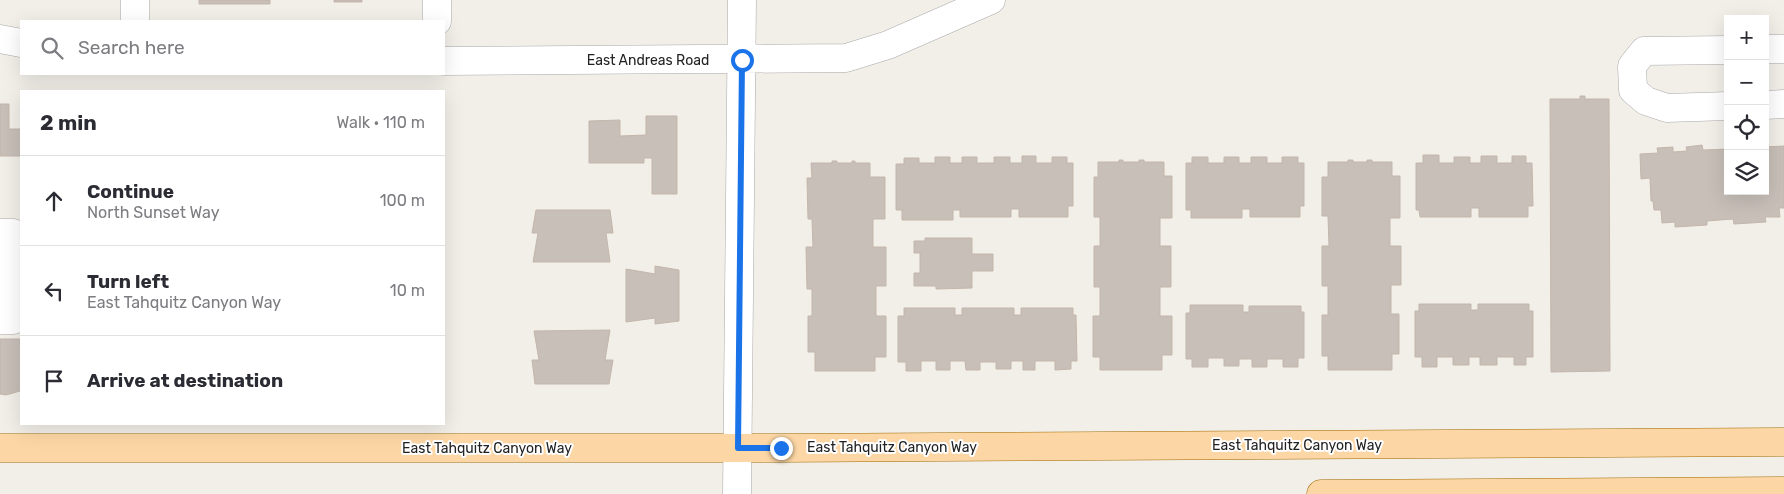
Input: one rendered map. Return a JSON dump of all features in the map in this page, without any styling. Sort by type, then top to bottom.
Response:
[{"type":"main road","name":"East Tahquitz Canyon Way","points":[[0,448],[738,448],[1784,442]]},
{"type":"main road","points":[[1321,494],[1784,491]]},
{"type":"street","points":[[135,0],[135,20]]},
{"type":"street","points":[[437,0],[437,20]]},
{"type":"street","points":[[737,494],[742,0]]},
{"type":"street","name":"East Andreas Road","points":[[445,61],[846,58],[888,45],[991,0]]},
{"type":"street","points":[[0,39],[20,43]]},
{"type":"street","points":[[1769,49],[1784,49]]},
{"type":"street","points":[[1724,50],[1644,51],[1632,66],[1632,90],[1646,101],[1667,108],[1724,106]]},
{"type":"street","points":[[1769,105],[1784,104]]},
{"type":"street","points":[[0,233],[13,233],[13,310],[13,320],[0,320]]},
{"type":"building","points":[[199,0],[270,0],[270,4],[199,4]]},
{"type":"building","points":[[334,0],[362,0],[362,2],[334,2]]},
{"type":"building","points":[[1580,96],[1585,96],[1585,99],[1609,99],[1610,371],[1551,372],[1550,99],[1580,99]]},
{"type":"building","points":[[0,104],[9,104],[9,129],[20,129],[20,156],[0,156]]},
{"type":"building","points":[[646,116],[677,116],[677,194],[652,194],[652,158],[644,158],[644,163],[589,163],[589,121],[620,120],[620,136],[646,135]]},
{"type":"building","points":[[1702,145],[1703,150],[1724,149],[1724,195],[1769,195],[1769,147],[1784,146],[1784,208],[1779,208],[1780,217],[1765,217],[1766,222],[1734,224],[1733,219],[1707,221],[1707,225],[1675,227],[1675,222],[1662,223],[1661,210],[1654,210],[1653,201],[1651,201],[1650,178],[1641,179],[1640,154],[1658,153],[1657,148],[1673,147],[1673,152],[1687,151],[1686,147]]},
{"type":"building","points":[[1423,155],[1439,155],[1439,163],[1454,163],[1454,157],[1470,157],[1470,163],[1481,163],[1481,156],[1497,156],[1497,163],[1512,163],[1512,156],[1526,156],[1526,163],[1532,163],[1533,206],[1528,206],[1528,217],[1479,217],[1479,208],[1471,208],[1471,217],[1420,217],[1419,210],[1416,210],[1416,163],[1423,163]]},
{"type":"building","points":[[1022,156],[1036,156],[1036,163],[1052,163],[1052,157],[1067,157],[1067,163],[1073,163],[1073,206],[1068,206],[1068,217],[1019,217],[1019,209],[1011,209],[1011,217],[960,217],[960,210],[953,210],[953,220],[902,220],[902,210],[896,210],[896,164],[904,164],[904,158],[919,158],[919,163],[935,163],[935,157],[950,157],[950,163],[962,163],[962,157],[977,157],[977,163],[994,163],[994,157],[1010,157],[1010,163],[1022,163]]},
{"type":"building","points":[[1192,157],[1208,157],[1208,163],[1224,163],[1224,157],[1239,157],[1239,163],[1251,163],[1251,157],[1267,157],[1267,163],[1282,163],[1282,157],[1298,157],[1298,163],[1304,163],[1304,206],[1300,206],[1300,217],[1250,217],[1250,209],[1242,209],[1242,218],[1191,218],[1191,210],[1186,210],[1186,163],[1192,163]]},
{"type":"building","points":[[1119,160],[1123,160],[1123,162],[1139,162],[1139,160],[1144,160],[1144,162],[1164,162],[1164,176],[1172,176],[1172,218],[1160,218],[1160,246],[1171,246],[1171,287],[1160,287],[1160,316],[1172,316],[1172,355],[1162,355],[1162,370],[1100,370],[1100,357],[1093,357],[1093,316],[1100,316],[1100,287],[1094,287],[1094,246],[1100,246],[1100,217],[1094,217],[1094,177],[1098,177],[1098,162],[1119,162]]},
{"type":"building","points":[[1348,160],[1353,160],[1353,162],[1372,160],[1372,162],[1392,162],[1392,176],[1400,176],[1400,218],[1390,218],[1390,246],[1401,246],[1401,285],[1391,285],[1391,314],[1399,314],[1399,354],[1392,354],[1392,370],[1328,370],[1328,356],[1322,356],[1322,315],[1328,315],[1328,286],[1322,286],[1322,246],[1329,246],[1328,216],[1322,216],[1322,177],[1328,177],[1328,162],[1348,162]]},
{"type":"building","points":[[832,161],[837,161],[837,163],[852,163],[852,161],[855,161],[855,163],[870,163],[870,177],[885,177],[885,219],[873,219],[873,247],[886,247],[886,286],[876,286],[876,316],[886,316],[886,357],[875,357],[875,371],[815,371],[815,352],[808,352],[808,316],[812,316],[812,289],[807,289],[806,247],[813,247],[812,219],[808,219],[807,178],[812,178],[811,163],[832,163]]},
{"type":"building","points":[[536,210],[610,210],[613,233],[606,233],[610,262],[533,262],[538,233],[532,233]]},
{"type":"building","points":[[925,238],[972,238],[972,254],[993,254],[993,271],[972,271],[972,288],[936,289],[936,286],[914,286],[914,273],[920,273],[920,253],[914,253],[914,241],[925,241]]},
{"type":"building","points":[[655,266],[679,270],[679,321],[655,324],[655,318],[626,322],[626,269],[655,274]]},
{"type":"building","points":[[1419,304],[1471,304],[1471,310],[1478,310],[1478,304],[1529,304],[1529,311],[1533,311],[1533,357],[1526,357],[1526,365],[1514,365],[1514,357],[1497,357],[1497,365],[1480,365],[1480,357],[1469,357],[1469,365],[1453,365],[1453,357],[1437,357],[1437,367],[1422,367],[1422,357],[1415,357],[1415,311],[1419,311]]},
{"type":"building","points":[[1190,305],[1243,305],[1243,312],[1249,312],[1249,306],[1301,306],[1301,312],[1304,312],[1304,358],[1298,358],[1298,367],[1283,367],[1283,359],[1267,359],[1267,367],[1252,367],[1252,359],[1239,359],[1239,366],[1224,366],[1224,358],[1208,358],[1208,367],[1192,367],[1192,359],[1186,359],[1186,313],[1190,313]]},
{"type":"building","points":[[904,308],[955,308],[955,315],[962,315],[962,308],[1014,308],[1014,315],[1021,315],[1021,308],[1073,308],[1073,315],[1076,315],[1077,361],[1071,361],[1071,369],[1055,370],[1055,361],[1035,361],[1035,370],[1023,370],[1023,361],[1011,361],[1011,369],[996,369],[996,362],[980,362],[980,370],[966,370],[965,361],[950,361],[950,370],[936,370],[936,361],[921,361],[921,371],[906,371],[906,362],[898,362],[898,316],[904,316]]},
{"type":"building","points":[[610,330],[605,360],[613,360],[609,384],[535,384],[532,360],[539,360],[534,331]]},
{"type":"building","points":[[0,339],[20,339],[20,391],[6,395],[0,394]]},
{"type":"route","points":[[742,60],[738,448],[781,448]]}]
